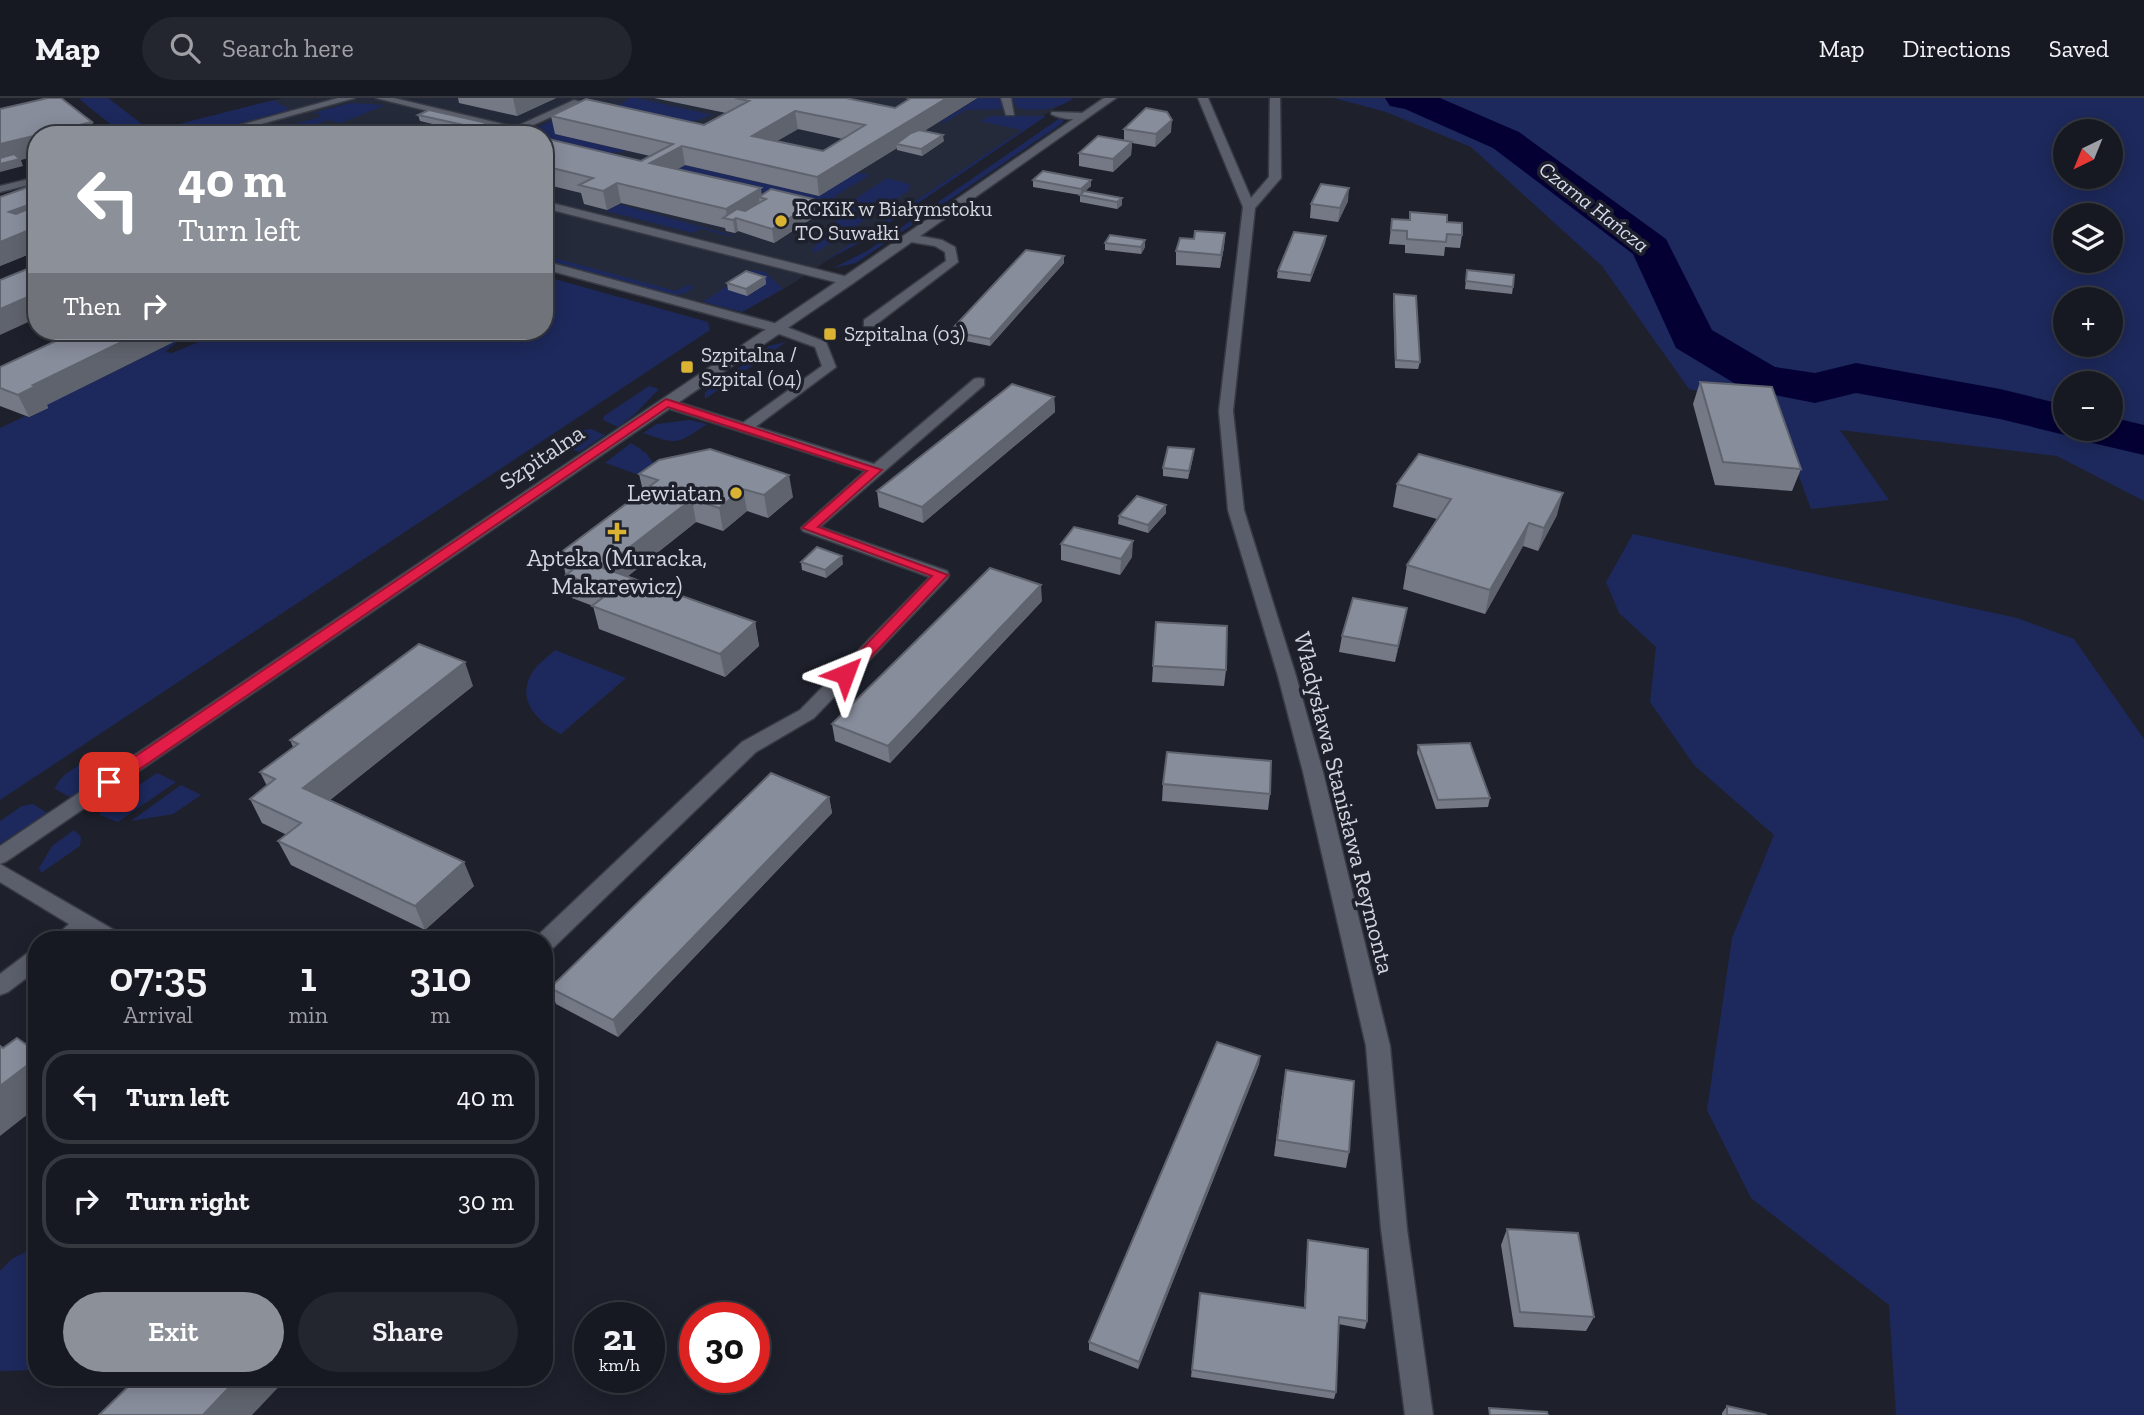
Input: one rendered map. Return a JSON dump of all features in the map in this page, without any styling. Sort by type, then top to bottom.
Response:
[{"type":"street","points":[[243,126],[350,98]]},
{"type":"street","points":[[381,98],[499,126]]},
{"type":"street","points":[[1006,98],[1010,113]]},
{"type":"street","name":"Szpitalna","points":[[0,856],[847,281],[1111,98]]},
{"type":"street","name":"Władysława Stanisława Reymonta","points":[[1203,98],[1249,207],[1226,411],[1236,510],[1310,760],[1378,1046],[1394,1229],[1419,1415]]},
{"type":"street","points":[[1249,207],[1275,178],[1275,98]]},
{"type":"street","points":[[525,126],[574,103],[612,111]]},
{"type":"street","points":[[1056,114],[1085,116]]},
{"type":"street","points":[[0,189],[28,182]]},
{"type":"street","points":[[553,206],[799,264],[847,281]]},
{"type":"street","points":[[869,323],[952,262],[951,250],[938,243],[909,238]]},
{"type":"street","points":[[553,267],[776,328],[821,345],[829,367],[745,428]]},
{"type":"street","points":[[553,934],[749,747],[807,714],[941,575],[809,528],[979,382]]},
{"type":"street","points":[[666,403],[876,470]]},
{"type":"street","points":[[0,872],[98,931]]},
{"type":"street","points":[[74,931],[85,923]]},
{"type":"street","points":[[0,986],[28,965]]},
{"type":"shaded area","points":[[108,98],[144,126],[113,126],[79,99]]},
{"type":"shaded area","points":[[283,98],[1070,98],[795,282],[742,312],[553,263],[553,126],[173,126]]},
{"type":"shaded area","points":[[629,98],[712,115],[689,123],[617,107]]},
{"type":"shaded area","points":[[978,98],[1000,98],[1003,109],[966,110],[944,123],[940,122]]},
{"type":"shaded area","points":[[1011,98],[1074,98],[1047,109],[1032,110],[1017,108]]},
{"type":"shaded area","points":[[1334,98],[2144,98],[2144,501],[2057,456],[1840,430],[1889,500],[1811,509],[1774,408],[1689,389],[1602,266],[1471,147],[1386,112]]},
{"type":"shaded area","points":[[274,100],[290,110],[230,126],[171,126]]},
{"type":"shaded area","points":[[351,103],[385,105],[341,123],[328,120],[313,126],[287,126],[321,117],[316,112]]},
{"type":"shaded area","points":[[574,111],[556,134],[627,151],[597,155],[553,139],[553,126],[541,126]]},
{"type":"shaded area","points":[[991,116],[1046,116],[861,242],[825,261],[1022,130],[979,121]]},
{"type":"shaded area","points":[[1060,118],[1064,121],[1060,125],[856,263],[833,268],[867,251]]},
{"type":"shaded area","points":[[685,165],[819,196],[857,172],[870,175],[837,195],[823,210],[666,176]]},
{"type":"shaded area","points":[[887,178],[910,184],[910,190],[817,252],[811,251],[855,199]]},
{"type":"shaded area","points":[[618,204],[736,236],[723,235],[684,223],[701,229],[693,233],[606,211]]},
{"type":"shaded area","points":[[553,257],[676,291],[687,285],[695,287],[675,295],[553,261]]},
{"type":"shaded area","points":[[751,270],[765,272],[783,289],[742,312],[703,302]]},
{"type":"shaded area","points":[[553,279],[708,322],[710,330],[0,800],[0,428],[25,416],[30,417],[47,408],[44,406],[180,340],[165,352],[172,353],[203,340],[553,340]]},
{"type":"shaded area","points":[[786,342],[705,399],[705,392],[769,346]]},
{"type":"shaded area","points":[[649,386],[659,389],[618,427],[603,420],[604,416]]},
{"type":"shaded area","points":[[689,420],[707,424],[676,441],[643,433],[657,424]]},
{"type":"shaded area","points":[[591,429],[605,435],[579,452],[563,446],[583,430]]},
{"type":"shaded area","points":[[631,443],[646,453],[657,468],[642,476],[605,463]]},
{"type":"shaded area","points":[[1633,534],[2017,618],[2074,639],[2144,739],[2144,1415],[1896,1415],[1889,1305],[1751,1198],[1707,1110],[1732,938],[1774,835],[1694,765],[1650,702],[1656,647],[1619,613],[1606,582]]},
{"type":"shaded area","points":[[555,650],[626,678],[561,734],[545,724],[532,710],[526,692],[527,683],[534,670]]},
{"type":"shaded area","points":[[98,758],[120,766],[72,798],[55,789],[66,774]]},
{"type":"shaded area","points":[[157,773],[176,782],[118,822],[99,815],[102,810]]},
{"type":"shaded area","points":[[181,785],[201,795],[173,814],[131,821]]},
{"type":"shaded area","points":[[33,804],[47,813],[0,844],[0,821],[22,806]]},
{"type":"shaded area","points":[[74,830],[81,837],[80,846],[41,873],[39,868],[52,846]]},
{"type":"shaded area","points":[[28,1251],[28,1370],[0,1371],[0,1271],[12,1259]]},
{"type":"building","points":[[48,98],[61,98],[92,122],[75,126],[28,126],[28,137],[0,144],[0,109]]},
{"type":"building","points":[[735,98],[846,98],[895,108],[911,98],[947,98],[817,177],[682,146],[650,163],[761,188],[726,209],[617,183],[603,191],[579,185],[593,178],[553,168],[553,140],[641,161],[673,144],[551,116],[586,99],[704,125],[749,101]],"holes":[[[795,111],[865,125],[823,151],[752,136]]]},
{"type":"building","points":[[1146,108],[1167,112],[1172,120],[1156,134],[1124,129]]},
{"type":"building","points":[[429,110],[487,123],[468,126],[418,115]]},
{"type":"building","points":[[919,130],[943,135],[921,149],[896,144],[911,133]]},
{"type":"building","points":[[1098,136],[1132,142],[1113,159],[1079,153]]},
{"type":"building","points":[[14,154],[20,159],[0,164],[0,158]]},
{"type":"building","points":[[1043,171],[1091,180],[1081,189],[1033,180]]},
{"type":"building","points":[[1321,184],[1349,188],[1340,208],[1311,204]]},
{"type":"building","points":[[28,187],[28,205],[9,212],[16,214],[28,209],[28,230],[0,242],[0,197]]},
{"type":"building","points":[[771,189],[813,199],[805,205],[809,206],[772,229],[736,218],[723,218],[737,209],[745,211],[766,199],[759,197]]},
{"type":"building","points":[[1084,191],[1122,198],[1117,202],[1080,195]]},
{"type":"building","points":[[1410,212],[1447,215],[1447,222],[1462,223],[1462,235],[1447,234],[1446,242],[1407,239],[1407,231],[1391,230],[1392,219],[1410,220]]},
{"type":"building","points":[[1195,231],[1225,233],[1221,255],[1176,251],[1180,238],[1194,239]]},
{"type":"building","points":[[1294,232],[1326,236],[1311,275],[1278,271]]},
{"type":"building","points":[[1110,235],[1145,240],[1141,247],[1105,243]]},
{"type":"building","points":[[1026,250],[1064,256],[990,339],[950,331]]},
{"type":"building","points":[[28,269],[28,297],[0,309],[0,280]]},
{"type":"building","points":[[1467,270],[1514,275],[1513,287],[1466,281]]},
{"type":"building","points":[[746,271],[765,277],[746,289],[727,283]]},
{"type":"building","points":[[1394,294],[1416,296],[1420,362],[1396,360]]},
{"type":"building","points":[[58,340],[126,340],[18,395],[0,388],[0,367]]},
{"type":"building","points":[[1700,382],[1772,387],[1801,469],[1723,462]]},
{"type":"building","points":[[1012,384],[1054,397],[922,507],[877,491]]},
{"type":"building","points":[[1168,447],[1194,449],[1189,471],[1163,468]]},
{"type":"building","points":[[710,449],[789,475],[764,495],[743,489],[719,508],[692,499],[603,568],[755,622],[720,654],[592,606],[610,592],[566,575],[583,562],[560,553],[658,480],[639,474],[659,460]]},
{"type":"building","points":[[1419,454],[1563,493],[1544,528],[1529,523],[1490,590],[1407,565],[1451,499],[1397,484]]},
{"type":"building","points":[[1137,496],[1166,505],[1148,525],[1119,516]]},
{"type":"building","points":[[1074,527],[1133,541],[1121,559],[1061,544]]},
{"type":"building","points":[[817,547],[842,556],[825,570],[801,562]]},
{"type":"building","points":[[990,568],[1041,585],[888,746],[832,724]]},
{"type":"building","points":[[1353,598],[1407,608],[1398,646],[1342,636]]},
{"type":"building","points":[[1156,622],[1227,626],[1226,670],[1153,666]]},
{"type":"building","points":[[419,644],[465,662],[303,788],[464,862],[415,906],[278,841],[301,823],[250,799],[275,779],[260,772],[298,744],[290,740]]},
{"type":"building","points":[[1470,743],[1490,798],[1438,800],[1418,745]]},
{"type":"building","points":[[1167,752],[1271,761],[1270,794],[1163,784]]},
{"type":"building","points":[[771,773],[829,797],[613,1020],[553,990],[553,985]]},
{"type":"building","points":[[17,1038],[28,1046],[28,1065],[0,1086],[0,1046],[3,1048]]},
{"type":"building","points":[[1217,1042],[1260,1056],[1139,1362],[1089,1342]]},
{"type":"building","points":[[1286,1070],[1354,1081],[1349,1152],[1277,1140]]},
{"type":"building","points":[[1507,1229],[1578,1233],[1594,1317],[1520,1312]]},
{"type":"building","points":[[1308,1240],[1368,1249],[1367,1321],[1339,1317],[1336,1392],[1192,1370],[1200,1293],[1305,1308]]},
{"type":"building","points":[[129,1386],[230,1386],[203,1415],[99,1415]]},
{"type":"building","points":[[1727,1406],[1767,1415],[1727,1415]]},
{"type":"building","points":[[1489,1408],[1547,1412],[1548,1415],[1490,1415]]},
{"type":"waterway","name":"Czarna Hańcza","points":[[1403,98],[1414,100],[1506,140],[1651,248],[1693,338],[1761,379],[1815,388],[1856,378],[2000,404],[2053,417]]},
{"type":"waterway","name":"Czarna Hańcza","points":[[2123,435],[2144,440]]},
{"type":"place","name":"RCKiK w Białymstoku TO Suwałki","points":[[781,221]]},
{"type":"place","name":"Szpitalna (03)","points":[[830,334]]},
{"type":"place","name":"Szpitalna / Szpital (04)","points":[[687,367]]},
{"type":"place","name":"Lewiatan","points":[[736,493]]},
{"type":"place","name":"Apteka (Muracka, Makarewicz)","points":[[617,532]]},
{"type":"route","points":[[109,782],[666,403],[876,470],[809,528],[941,575],[845,674]]}]
